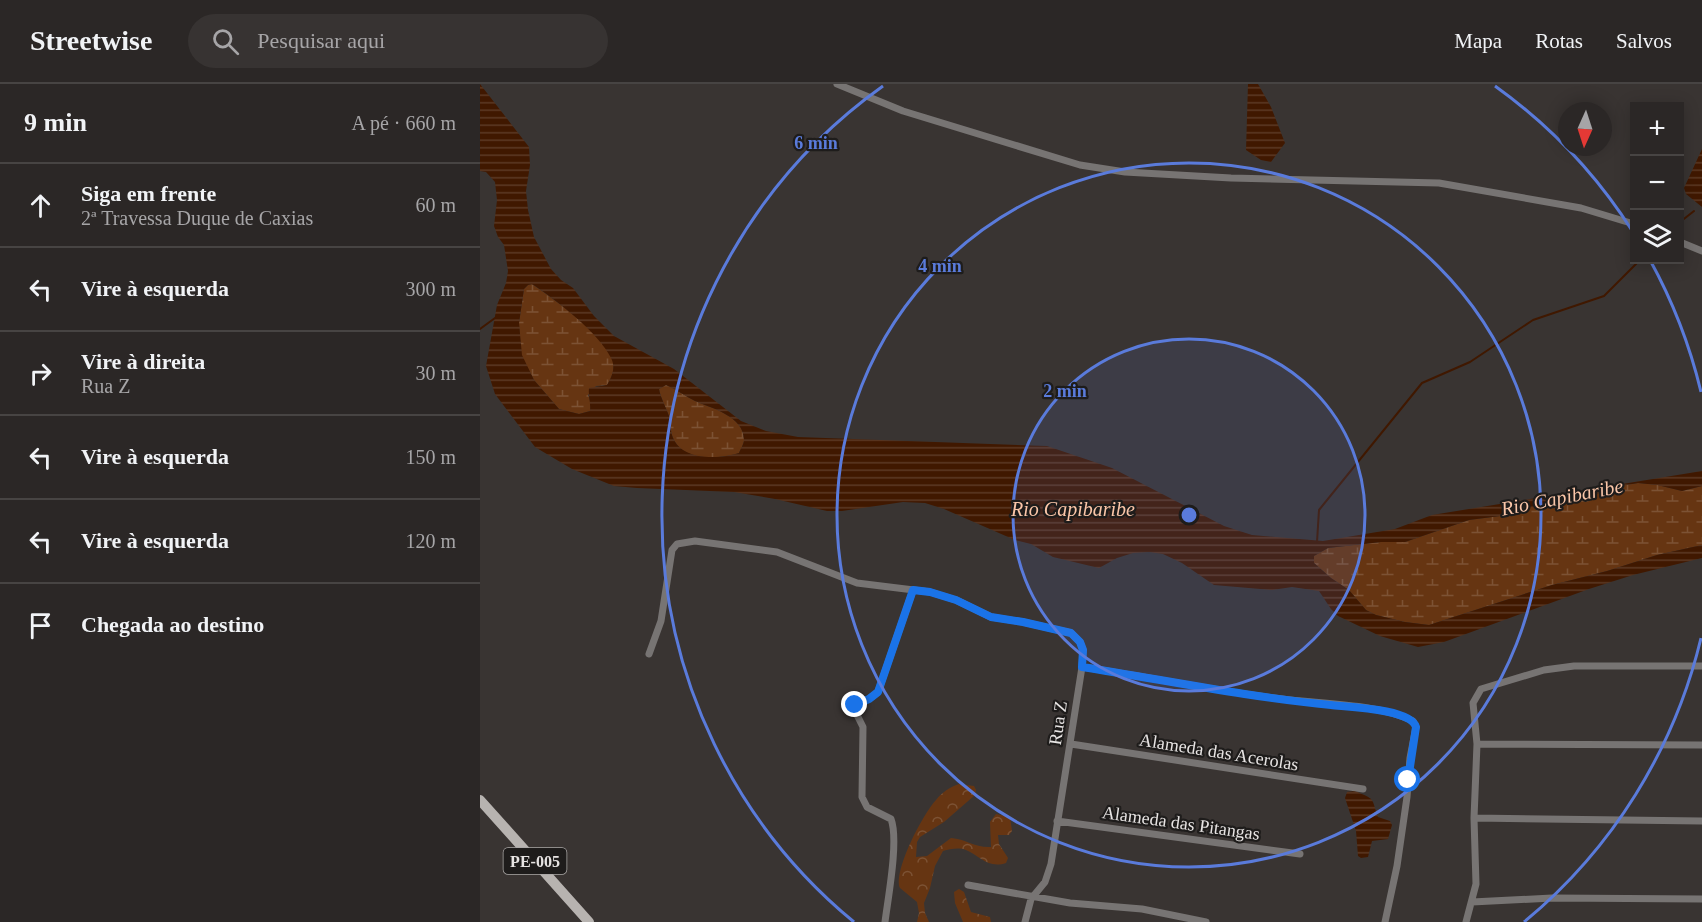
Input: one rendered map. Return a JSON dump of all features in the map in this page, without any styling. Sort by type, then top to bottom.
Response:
[{"type":"main road","name":"PE-005","points":[[480,800],[589,922]]},
{"type":"street","points":[[837,84],[903,111],[1080,165],[1125,172],[1231,178],[1439,183],[1581,207],[1630,222]]},
{"type":"street","points":[[1684,244],[1702,251]]},
{"type":"street","points":[[649,654],[661,621],[672,550],[677,544],[684,542],[702,541],[777,552],[857,583],[913,590],[878,692],[853,707],[863,727],[862,797],[867,807],[891,819],[894,827],[885,922]]},
{"type":"street","name":"Rua Z","points":[[913,590],[930,592],[956,600],[991,617],[1071,633],[1080,642],[1083,650],[1056,842],[1045,882],[1033,896],[1028,906],[1025,922]]},
{"type":"street","points":[[1466,922],[1476,884],[1474,818],[1477,744],[1473,703],[1476,694],[1481,689],[1544,670],[1574,666],[1702,666]]},
{"type":"street","points":[[1082,667],[1238,693],[1366,708],[1400,715],[1413,721],[1416,727],[1410,758],[1407,797],[1397,866],[1385,922]]},
{"type":"street","name":"Alameda das Acerolas","points":[[1071,744],[1363,789]]},
{"type":"street","points":[[1477,744],[1702,745]]},
{"type":"street","points":[[1474,818],[1702,821]]},
{"type":"street","name":"Alameda das Pitangas","points":[[1058,821],[1300,854]]},
{"type":"street","points":[[968,885],[1070,903],[1142,909],[1206,922]]},
{"type":"street","points":[[1472,902],[1552,898],[1702,899]]},
{"type":"green space","points":[[532,284],[587,327],[612,358],[613,372],[607,385],[596,386],[588,395],[591,403],[590,411],[579,414],[559,409],[534,380],[521,355],[519,323],[524,289]]},
{"type":"green space","points":[[666,385],[733,419],[743,432],[744,442],[739,453],[722,457],[703,457],[686,452],[679,447],[673,437],[669,416],[659,389]]},
{"type":"green space","points":[[1638,483],[1682,491],[1702,486],[1702,545],[1657,555],[1552,585],[1429,625],[1405,622],[1376,615],[1366,610],[1349,590],[1314,563],[1314,556],[1328,548],[1381,542],[1405,542],[1469,520],[1500,516],[1526,507],[1566,504],[1621,486]]},
{"type":"green space","points":[[959,784],[974,786],[975,795],[944,822],[920,837],[917,842],[916,857],[927,856],[951,838],[991,847],[990,822],[996,814],[1010,817],[1012,831],[1009,835],[998,835],[999,844],[1008,858],[1006,863],[994,864],[963,849],[943,851],[935,866],[924,903],[929,922],[917,922],[919,913],[917,902],[900,888],[901,869],[910,843],[930,807],[943,793]]},
{"type":"green space","points":[[959,889],[964,892],[971,912],[990,917],[991,922],[963,922],[955,903],[954,892]]},
{"type":"water","name":"Rio Capibaribe","points":[[480,84],[529,147],[530,165],[526,191],[528,210],[534,237],[551,269],[573,288],[594,316],[614,336],[674,369],[741,421],[766,431],[798,437],[1047,446],[1112,468],[1224,526],[1252,535],[1323,541],[1395,529],[1432,515],[1702,471],[1702,486],[1682,491],[1638,483],[1621,486],[1566,504],[1526,507],[1500,516],[1469,520],[1405,542],[1381,542],[1328,548],[1314,556],[1314,563],[1349,590],[1366,610],[1376,615],[1405,622],[1429,625],[1552,585],[1657,555],[1702,545],[1702,558],[1633,575],[1444,642],[1418,647],[1380,636],[1338,616],[1319,591],[1292,587],[1272,590],[1214,585],[1182,563],[1163,554],[1149,552],[1133,553],[1117,558],[1099,568],[1053,557],[1031,544],[1015,540],[925,503],[903,502],[827,511],[734,492],[614,486],[572,469],[535,447],[495,394],[486,366],[497,305],[508,271],[504,245],[494,226],[497,200],[495,182],[486,172],[480,171]],"holes":[[[532,284],[564,307],[587,328],[611,358],[613,372],[607,385],[589,388],[590,411],[579,414],[559,409],[534,380],[522,355],[519,323],[524,289]],[[666,385],[733,419],[743,432],[744,442],[739,453],[703,457],[686,452],[679,447],[674,440],[669,416],[659,389]]]},
{"type":"water","points":[[1248,84],[1258,84],[1271,107],[1285,143],[1271,162],[1261,160],[1246,150]]},
{"type":"water","points":[[1702,149],[1702,207],[1686,194],[1684,188]]},
{"type":"water","points":[[1355,791],[1370,798],[1378,817],[1390,821],[1392,825],[1388,839],[1372,841],[1368,857],[1361,858],[1358,856],[1356,831],[1345,798],[1347,792]]},
{"type":"waterway","points":[[1684,219],[1694,211]]},
{"type":"waterway","points":[[1317,542],[1319,510],[1422,383],[1470,362],[1533,320],[1604,296],[1636,264]]},
{"type":"waterway","points":[[480,329],[495,318]]},
{"type":"route","points":[[855,705],[878,692],[913,590],[930,592],[956,600],[991,617],[1071,633],[1080,642],[1083,650],[1082,667],[1238,693],[1366,708],[1404,716],[1413,721],[1416,727],[1408,780]]}]
